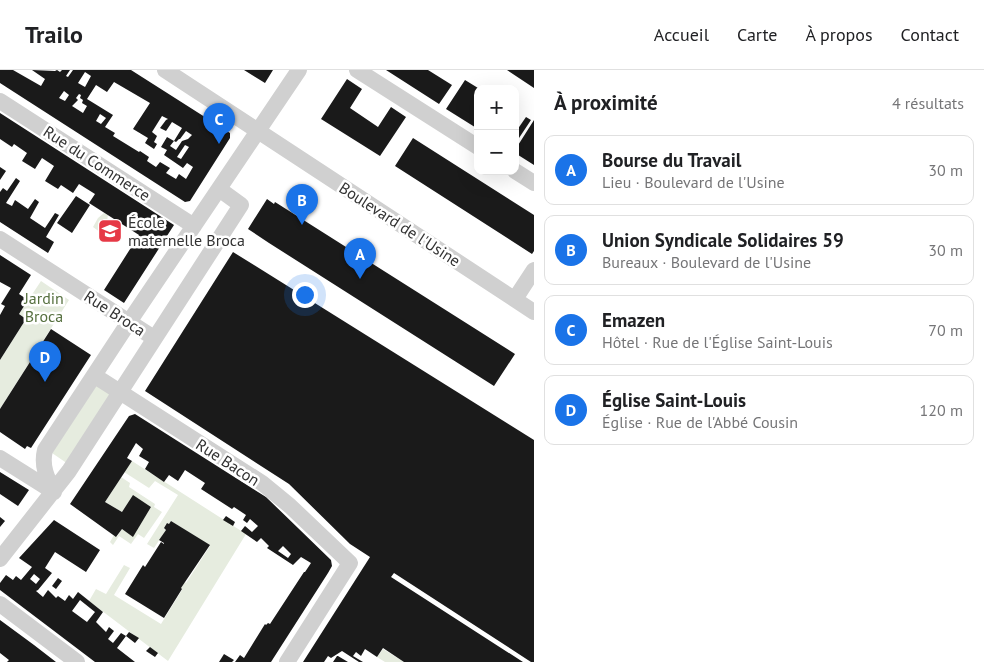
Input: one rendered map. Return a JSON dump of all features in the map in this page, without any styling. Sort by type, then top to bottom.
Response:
[{"type":"street","name":"Boulevard de l'Usine","points":[[165,70],[534,312]]},
{"type":"street","points":[[54,492],[43,466],[45,450],[299,70]]},
{"type":"street","points":[[357,70],[474,144]]},
{"type":"street","name":"Rue du Commerce","points":[[0,101],[194,226]]},
{"type":"street","points":[[519,174],[534,183]]},
{"type":"street","points":[[0,560],[54,492],[241,205],[219,189]]},
{"type":"street","name":"Rue Broca","points":[[0,240],[154,338]]},
{"type":"street","points":[[515,299],[534,270]]},
{"type":"street","name":"Rue Bacon","points":[[95,376],[262,483],[290,506],[350,563],[286,662]]},
{"type":"street","points":[[0,458],[54,492]]},
{"type":"street","points":[[0,604],[77,662]]},
{"type":"green space","points":[[104,213],[108,215],[107,221],[111,228],[104,235],[93,227],[98,218]]},
{"type":"green space","name":"Jardin Broca","points":[[41,281],[69,300],[0,409],[0,360],[26,319],[19,314]]},
{"type":"green space","points":[[98,383],[114,394],[68,464],[52,453]]},
{"type":"green space","points":[[132,461],[246,534],[168,661],[89,601],[96,589],[106,594],[124,565],[130,568],[114,595],[161,624],[182,590],[181,588],[210,546],[171,521],[169,524],[167,523],[164,528],[166,530],[154,548],[147,544],[178,495],[155,481],[149,488],[124,472]]},
{"type":"green space","points":[[121,477],[130,483],[129,487],[155,504],[154,507],[162,512],[144,538],[138,534],[131,544],[119,536],[113,545],[110,542],[114,535],[117,537],[122,529],[133,536],[151,507],[133,496],[122,512],[105,502]]},
{"type":"green space","points":[[383,649],[404,662],[385,662],[377,657]]},
{"type":"building","points":[[0,70],[13,70],[41,86],[45,79],[32,70],[57,70],[60,72],[62,70],[70,70],[66,76],[68,77],[73,70],[131,70],[230,133],[230,138],[190,201],[185,202],[0,83]],"holes":[[[85,72],[91,76],[85,87],[78,83]],[[114,82],[150,103],[133,129],[148,138],[145,143],[154,149],[157,144],[154,142],[157,136],[152,132],[162,116],[168,119],[160,128],[166,131],[172,122],[182,128],[174,141],[167,137],[161,147],[167,150],[164,155],[183,168],[187,163],[193,167],[186,179],[179,174],[176,179],[166,173],[170,168],[160,162],[156,167],[147,161],[149,157],[113,136],[115,133],[105,127],[113,115],[87,99],[96,85],[107,92]],[[64,91],[69,95],[65,101],[59,98]],[[79,94],[83,100],[82,103],[87,106],[83,113],[72,106],[78,100],[76,98]],[[100,114],[106,118],[101,124],[96,121]],[[186,131],[192,135],[182,141],[176,150],[170,146],[174,141],[176,142]],[[185,145],[189,147],[181,159],[177,157]]]},
{"type":"building","points":[[244,70],[273,70],[265,83]]},
{"type":"building","points":[[386,70],[428,70],[452,85],[439,104]]},
{"type":"building","points":[[507,70],[534,70],[534,88]]},
{"type":"building","points":[[347,79],[362,89],[350,108],[378,127],[391,107],[406,117],[380,156],[321,119]]},
{"type":"building","points":[[465,80],[474,86],[474,126],[446,109]]},
{"type":"building","points":[[0,113],[174,225],[124,303],[104,290],[139,235],[89,203],[95,194],[79,184],[73,193],[61,185],[58,189],[45,181],[54,166],[42,158],[35,169],[22,161],[27,153],[14,144],[12,147],[0,139]]},
{"type":"building","points":[[526,117],[531,120],[519,138],[519,127]]},
{"type":"building","points":[[534,120],[534,165],[519,156],[519,144]]},
{"type":"building","points":[[413,138],[534,215],[534,251],[532,254],[395,166]]},
{"type":"building","points":[[0,167],[6,171],[0,180]]},
{"type":"building","points":[[16,178],[20,181],[6,203],[12,206],[15,200],[28,209],[35,199],[39,202],[30,218],[45,228],[55,213],[59,215],[46,237],[54,242],[48,253],[0,222],[0,192],[3,188],[7,191]]},
{"type":"building","points":[[76,196],[90,205],[72,233],[57,223]]},
{"type":"building","points":[[267,199],[274,204],[275,202],[515,354],[494,386],[248,229]]},
{"type":"building","points":[[363,242],[374,249],[371,255],[360,248]]},
{"type":"building","points":[[233,252],[534,440],[534,662],[531,662],[394,573],[391,577],[523,662],[404,662],[383,648],[377,657],[365,649],[361,656],[356,652],[353,656],[363,662],[359,662],[342,651],[331,658],[328,656],[324,662],[303,662],[370,557],[350,544],[289,484],[145,391]]},
{"type":"building","points":[[0,255],[31,275],[19,294],[28,300],[19,314],[26,319],[0,360],[0,315],[5,306],[1,304],[11,288],[0,282]]},
{"type":"building","points":[[51,329],[91,355],[31,448],[27,446],[25,449],[0,432],[0,409]]},
{"type":"building","points":[[135,414],[266,497],[331,560],[332,566],[328,573],[271,662],[235,662],[240,655],[244,658],[265,624],[270,624],[311,563],[301,557],[293,565],[267,548],[269,546],[261,538],[257,542],[241,531],[245,526],[252,532],[258,526],[250,519],[247,523],[243,520],[246,515],[234,507],[232,509],[201,489],[205,483],[185,470],[178,481],[169,475],[164,482],[145,469],[149,462],[139,456],[143,449],[136,443],[127,458],[132,461],[105,502],[122,512],[133,495],[151,507],[133,537],[122,529],[116,537],[70,504],[129,416]],"holes":[[[283,546],[291,554],[288,558],[278,551]]]},
{"type":"building","points":[[0,472],[29,490],[18,506],[0,494]]},
{"type":"building","points":[[226,516],[235,522],[233,526],[223,520]]},
{"type":"building","points":[[0,517],[5,521],[0,527]]},
{"type":"building","points":[[54,520],[100,550],[86,572],[55,552],[45,568],[52,573],[36,591],[43,597],[48,590],[56,598],[58,596],[65,601],[69,595],[73,599],[78,592],[103,612],[96,622],[106,632],[109,627],[114,631],[108,639],[113,643],[121,633],[126,636],[117,648],[135,662],[95,662],[0,590],[0,583],[6,575],[13,580],[16,576],[21,580],[32,567],[19,558]],"holes":[[[34,574],[40,579],[36,584],[30,579]],[[80,600],[95,612],[87,622],[72,611]]]},
{"type":"building","points":[[171,521],[210,545],[181,588],[164,618],[125,594],[143,565],[145,567],[161,542],[164,544],[159,540],[166,530],[164,528],[167,523],[169,524]]},
{"type":"building","points":[[58,578],[62,581],[56,589],[52,586]]},
{"type":"building","points":[[0,620],[56,662],[7,662],[9,660],[0,653]]},
{"type":"building","points":[[129,632],[139,638],[135,643],[126,636]]},
{"type":"building","points":[[150,647],[158,653],[155,657],[146,651]]},
{"type":"building","points":[[224,654],[234,660],[232,662],[219,662]]},
{"type":"building","points":[[338,656],[348,662],[333,662]]},
{"type":"place","name":"Emazen","points":[[219,144]]},
{"type":"place","name":"Union Syndicale Solidaires 59","points":[[302,225]]},
{"type":"place","name":"École maternelle Broca","points":[[110,231]]},
{"type":"place","name":"Bourse du Travail","points":[[360,279]]},
{"type":"place","name":"Église Saint-Louis","points":[[45,382]]}]
